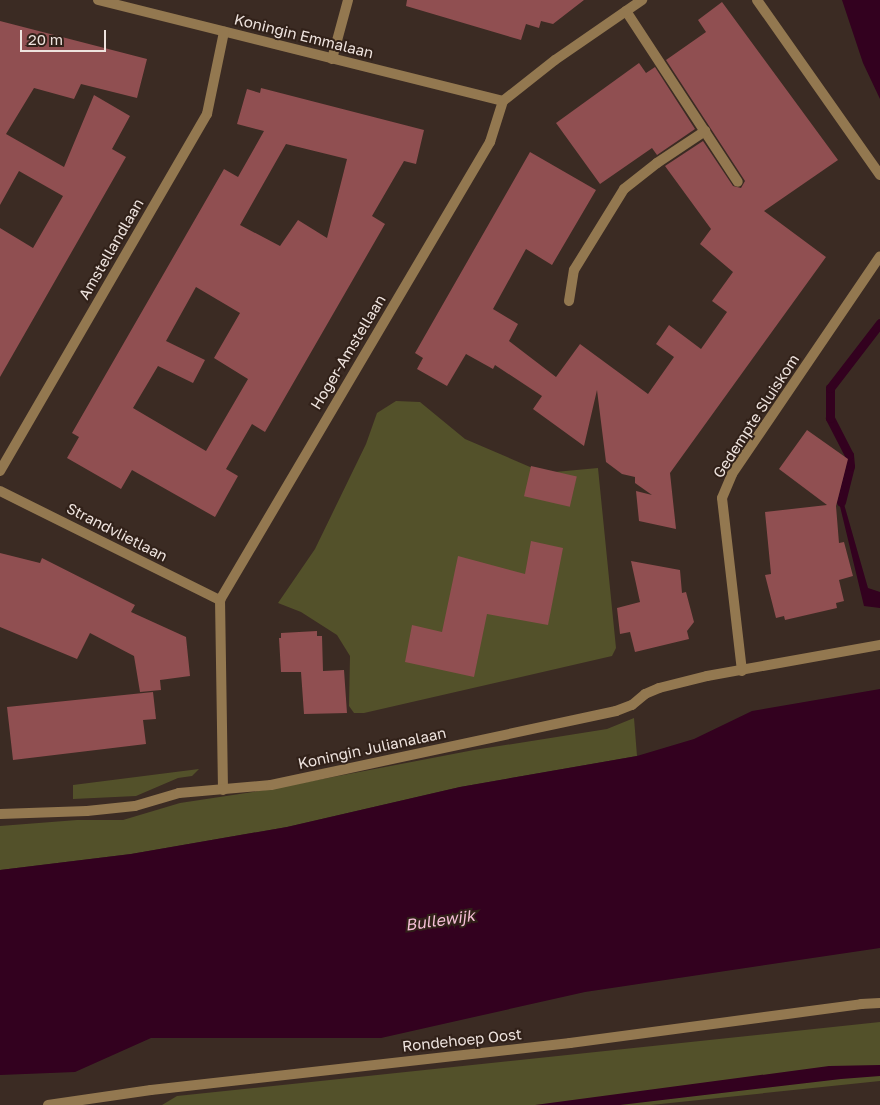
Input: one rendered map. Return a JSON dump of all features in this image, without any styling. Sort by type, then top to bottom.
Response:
[{"type":"street","name":"Koningin Emmalaan","points":[[98,0],[332,60],[503,101]]},
{"type":"street","points":[[332,60],[348,0]]},
{"type":"street","points":[[503,101],[555,60],[642,0]]},
{"type":"street","points":[[757,0],[880,175]]},
{"type":"street","points":[[626,12],[738,182]]},
{"type":"street","name":"Amstellandlaan","points":[[0,471],[207,114],[224,32]]},
{"type":"street","name":"Hoger-Amstellaan","points":[[220,600],[490,142],[503,101]]},
{"type":"street","points":[[569,301],[574,270],[624,189],[657,163],[705,131]]},
{"type":"street","name":"Gedempte Sluiskom","points":[[742,671],[722,498],[732,474],[880,256]]},
{"type":"street","name":"Strandvlietlaan","points":[[0,491],[220,600]]},
{"type":"street","points":[[220,600],[223,790]]},
{"type":"street","name":"Koningin Julianalaan","points":[[0,814],[87,811],[135,806],[179,794],[272,785],[616,711],[632,705],[645,694],[658,688],[707,676],[742,671],[856,648],[880,646]]},
{"type":"street","name":"Rondehoep Oost","points":[[48,1105],[151,1090],[570,1043],[880,1003]]},
{"type":"shaded area","points":[[396,401],[420,402],[465,439],[544,473],[598,468],[616,648],[612,656],[364,713],[354,713],[349,706],[350,656],[337,635],[301,612],[278,603],[315,549],[366,444],[377,413]]},
{"type":"shaded area","points":[[634,718],[637,756],[460,787],[287,827],[131,854],[0,870],[0,826],[77,820],[123,820],[180,803],[265,790],[474,750],[607,729]]},
{"type":"shaded area","points":[[199,769],[192,776],[178,778],[136,796],[73,799],[73,785]]},
{"type":"shaded area","points":[[880,1022],[880,1081],[651,1105],[162,1105],[177,1096]]},
{"type":"water","points":[[842,0],[880,0],[880,99],[863,63]]},
{"type":"water","points":[[838,498],[844,504],[868,588],[880,592],[880,608],[864,606]]},
{"type":"water","name":"Bullewijk","points":[[880,689],[880,948],[585,992],[381,1038],[151,1038],[75,1072],[0,1075],[0,870],[131,854],[287,827],[460,787],[637,756],[694,739],[752,711]]},
{"type":"water","points":[[880,1065],[880,1076],[620,1105],[535,1105],[829,1066]]},
{"type":"building","points":[[407,0],[584,0],[553,24],[541,21],[539,28],[526,24],[521,40],[406,6]]},
{"type":"building","points":[[722,2],[838,160],[764,211],[826,257],[670,473],[676,529],[639,521],[636,491],[652,495],[635,483],[635,477],[622,474],[606,462],[597,390],[584,446],[533,409],[542,396],[495,365],[493,369],[466,354],[447,386],[417,369],[423,358],[415,353],[530,152],[596,190],[552,265],[526,249],[493,309],[518,324],[509,341],[556,377],[580,344],[648,394],[674,357],[656,344],[669,325],[701,349],[727,312],[712,301],[733,272],[700,244],[711,229],[665,166],[703,141],[733,186],[741,188],[745,181],[666,60],[706,32],[698,20]]},
{"type":"building","points":[[0,21],[147,59],[137,98],[81,84],[74,99],[34,88],[6,134],[64,167],[94,95],[130,116],[112,149],[126,157],[0,377],[0,228],[33,248],[63,196],[19,171],[0,205]]},
{"type":"building","points":[[639,63],[646,73],[655,67],[695,129],[657,155],[652,148],[600,184],[556,123]]},
{"type":"building","points":[[261,88],[424,130],[416,164],[404,161],[372,216],[385,224],[265,432],[252,424],[226,469],[238,476],[215,517],[132,470],[121,489],[67,458],[79,437],[72,433],[224,169],[238,177],[264,131],[237,124],[247,89],[260,93]],"holes":[[[286,144],[347,159],[327,238],[298,220],[280,246],[240,225]],[[196,287],[240,313],[214,358],[248,379],[206,451],[133,408],[158,366],[193,383],[205,360],[166,341]]]},
{"type":"building","points":[[807,430],[848,459],[836,506],[839,543],[844,542],[853,576],[839,580],[844,601],[836,603],[837,608],[785,620],[784,616],[776,618],[765,575],[771,574],[765,512],[827,505],[779,469]]},
{"type":"building","points":[[531,466],[577,477],[570,507],[524,496]]},
{"type":"building","points":[[531,541],[563,548],[548,625],[487,614],[474,677],[405,662],[412,625],[442,632],[458,556],[525,574]]},
{"type":"building","points":[[0,553],[40,563],[42,558],[135,605],[131,612],[186,637],[190,676],[160,680],[161,690],[140,692],[134,656],[90,633],[77,659],[0,627]]},
{"type":"building","points":[[631,561],[680,570],[682,593],[686,592],[694,622],[687,631],[689,639],[635,652],[630,632],[620,634],[617,608],[640,602]]},
{"type":"building","points":[[317,631],[317,636],[322,636],[323,671],[344,670],[347,713],[304,714],[301,672],[281,672],[279,638],[281,638],[281,633]]},
{"type":"building","points":[[153,692],[156,719],[143,720],[146,744],[13,760],[7,707]]},
{"type":"waterway","points":[[841,502],[850,466],[849,455],[830,418],[830,388],[880,323]]}]
